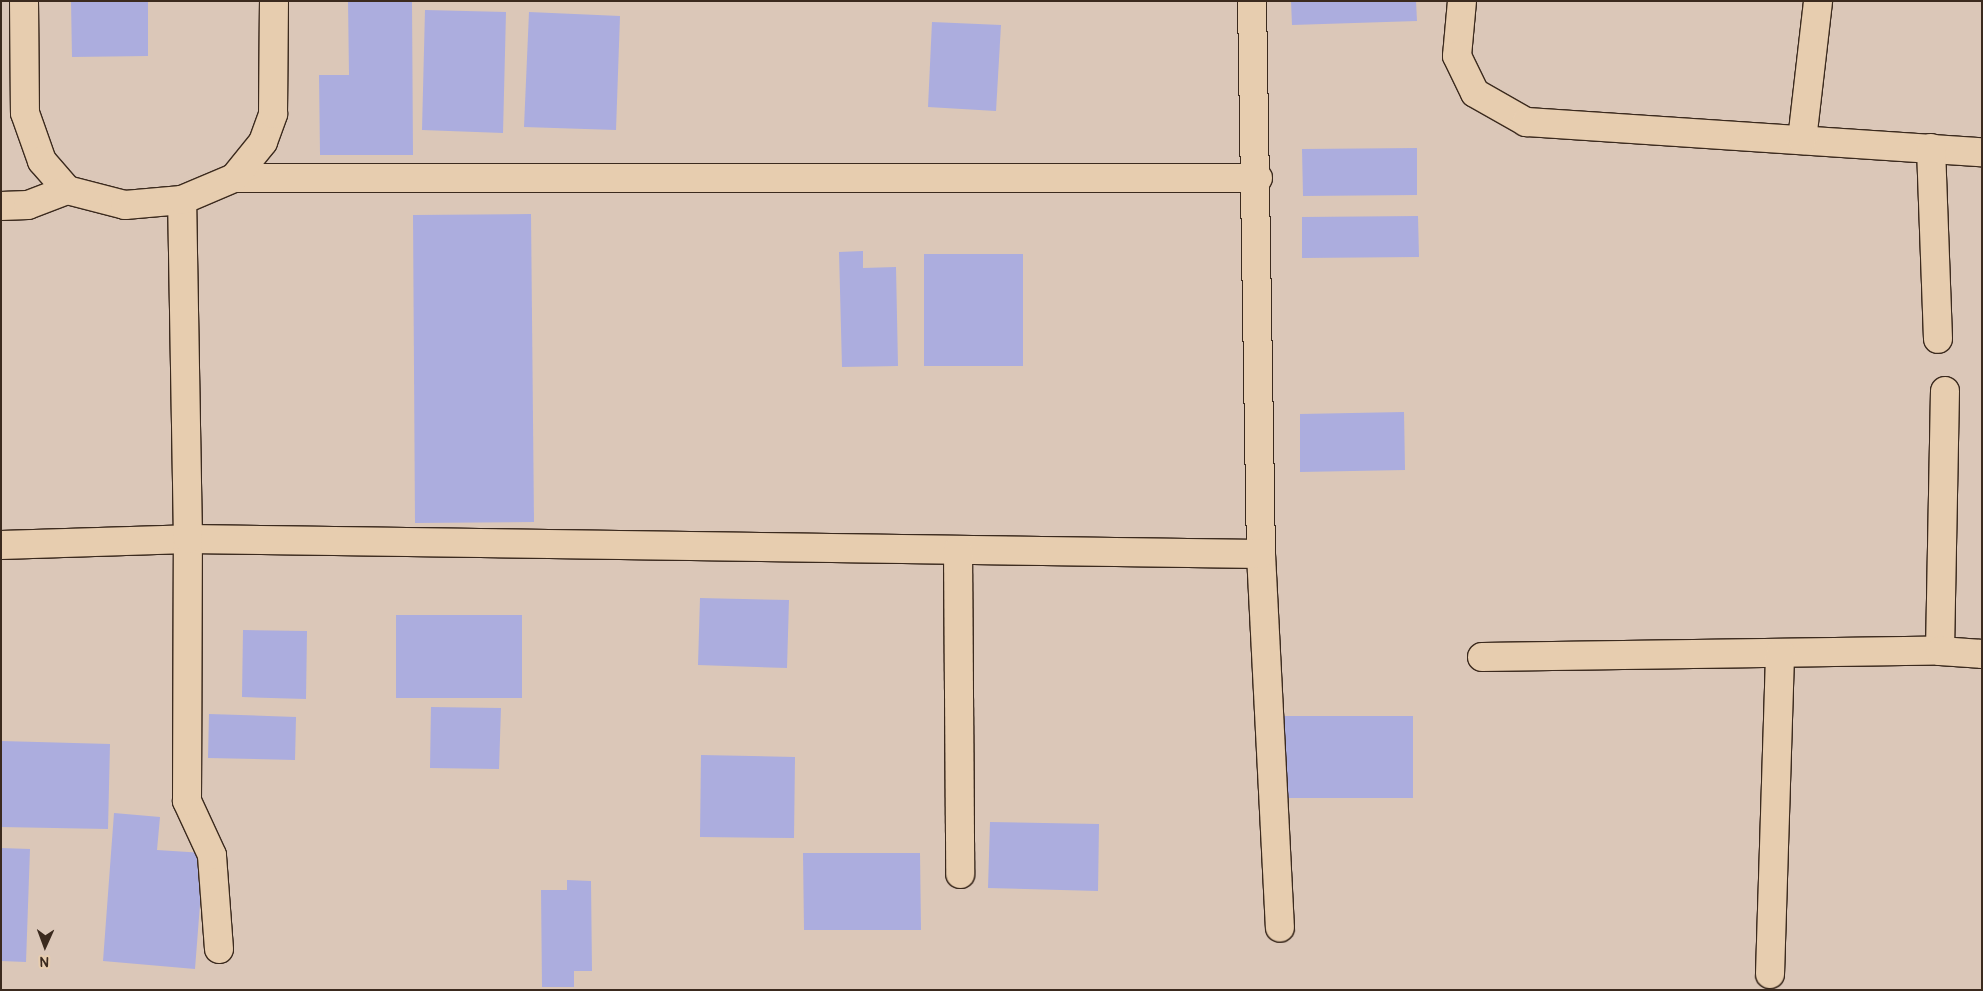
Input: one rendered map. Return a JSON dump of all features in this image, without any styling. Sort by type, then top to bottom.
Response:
[{"type":"street","points":[[24,1],[25,112],[42,161],[67,190],[125,205],[182,200],[234,178],[1258,178]]},
{"type":"street","points":[[234,178],[263,142],[273,114],[274,1]]},
{"type":"street","points":[[1252,1],[1258,178],[1261,554],[1280,928]]},
{"type":"street","points":[[1462,1],[1457,56],[1475,93],[1526,122],[1982,152]]},
{"type":"street","points":[[1802,140],[1818,1]]},
{"type":"street","points":[[1931,148],[1938,339]]},
{"type":"street","points":[[1,206],[28,205],[67,190]]},
{"type":"street","points":[[182,200],[188,539],[187,801],[212,855],[219,949]]},
{"type":"street","points":[[1940,651],[1945,391]]},
{"type":"street","points":[[1,545],[188,539],[1261,554]]},
{"type":"street","points":[[958,550],[960,874]]},
{"type":"street","points":[[1482,656],[1940,651],[1982,654]]},
{"type":"street","points":[[1770,974],[1780,653]]},
{"type":"building","points":[[71,1],[148,1],[148,56],[72,57]]},
{"type":"building","points":[[348,1],[412,1],[413,155],[320,155],[319,75],[349,75]]},
{"type":"building","points":[[1291,1],[1416,1],[1417,21],[1292,25]]},
{"type":"building","points":[[425,10],[506,12],[503,133],[422,130]]},
{"type":"building","points":[[529,12],[620,16],[616,130],[524,127]]},
{"type":"building","points":[[932,22],[1001,25],[996,111],[928,107]]},
{"type":"building","points":[[1417,148],[1417,195],[1303,196],[1302,149]]},
{"type":"building","points":[[531,214],[534,522],[415,523],[413,215]]},
{"type":"building","points":[[1418,216],[1419,257],[1302,258],[1302,217]]},
{"type":"building","points":[[863,251],[863,268],[896,267],[898,366],[842,367],[839,252]]},
{"type":"building","points":[[924,254],[1023,254],[1023,366],[924,366]]},
{"type":"building","points":[[1404,412],[1405,470],[1300,472],[1300,414]]},
{"type":"building","points":[[700,598],[789,600],[787,668],[698,665]]},
{"type":"building","points":[[396,615],[522,615],[522,698],[396,698]]},
{"type":"building","points":[[243,630],[307,631],[306,699],[242,697]]},
{"type":"building","points":[[431,707],[501,708],[499,769],[430,768]]},
{"type":"building","points":[[209,714],[296,717],[295,760],[208,758]]},
{"type":"building","points":[[1282,716],[1413,716],[1413,798],[1282,798]]},
{"type":"building","points":[[1,741],[110,744],[108,829],[1,827]]},
{"type":"building","points":[[701,755],[795,757],[794,838],[700,837]]},
{"type":"building","points":[[114,813],[160,817],[157,850],[204,853],[195,969],[103,961]]},
{"type":"building","points":[[990,822],[1099,824],[1098,891],[988,888]]},
{"type":"building","points":[[1,848],[30,849],[26,962],[1,961]]},
{"type":"building","points":[[803,853],[920,853],[921,930],[804,930]]},
{"type":"building","points":[[567,880],[591,881],[592,971],[574,971],[574,987],[542,987],[541,890],[567,890]]}]
